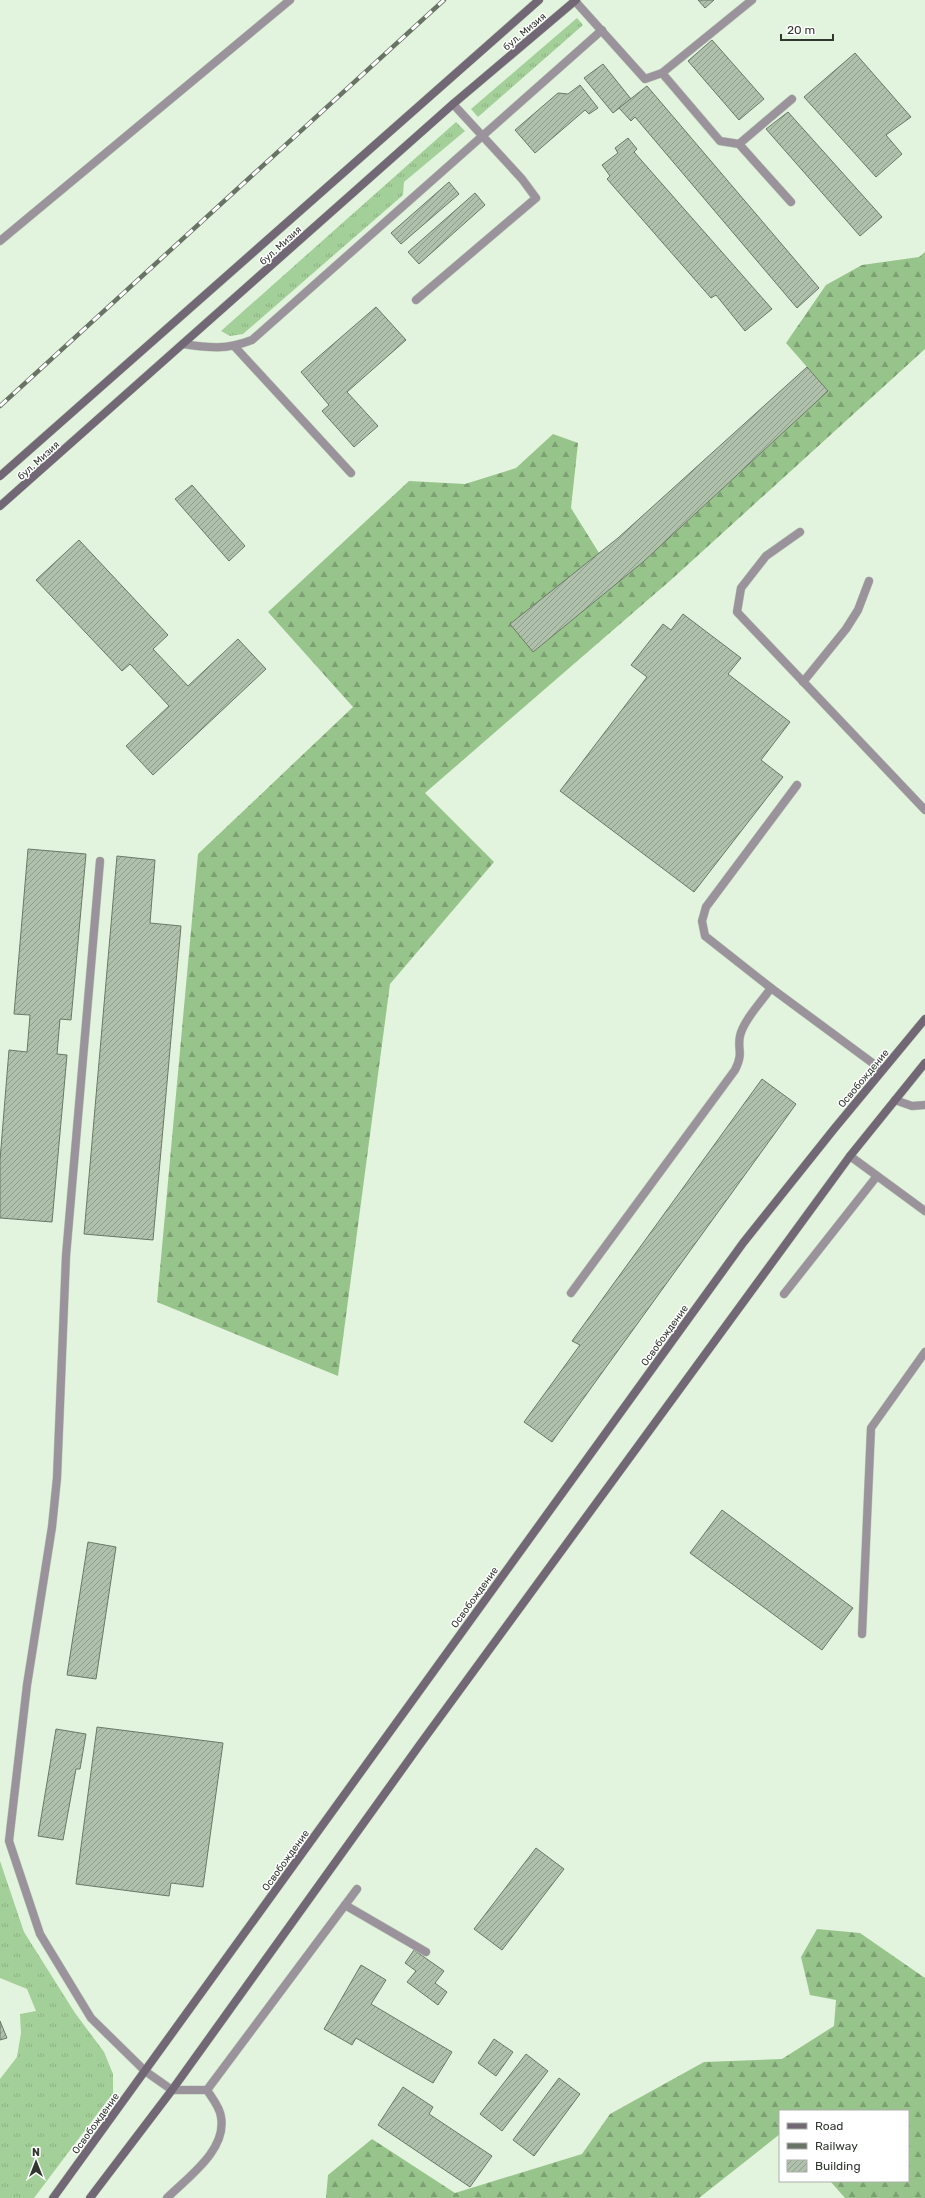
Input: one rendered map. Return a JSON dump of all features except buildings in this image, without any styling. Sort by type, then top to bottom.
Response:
[{"type":"street","points":[[0,241],[290,0]]},
{"type":"street","name":"бул. Мизия","points":[[0,476],[539,0]]},
{"type":"street","points":[[576,0],[645,79],[662,73],[752,0]]},
{"type":"street","name":"бул. Мизия","points":[[0,506],[454,104],[576,0]]},
{"type":"street","points":[[183,344],[217,349],[235,347],[252,340],[602,30]]},
{"type":"street","points":[[662,73],[720,141],[739,144],[791,202]]},
{"type":"street","points":[[739,144],[792,99]]},
{"type":"street","points":[[416,300],[536,198],[522,179],[454,104]]},
{"type":"street","points":[[235,347],[351,473]]},
{"type":"street","points":[[800,532],[766,556],[741,588],[737,612],[925,810]]},
{"type":"street","points":[[803,682],[846,629],[858,610],[869,582]]},
{"type":"street","points":[[797,785],[706,907],[702,921],[705,936],[771,988],[882,1070]]},
{"type":"street","points":[[100,861],[66,1256],[57,1478],[53,1520],[27,1685],[9,1841],[40,1934],[91,2018],[145,2071],[172,2090],[207,2090]]},
{"type":"street","points":[[571,1293],[735,1070],[740,1059],[739,1037],[743,1027],[771,988]]},
{"type":"street","name":"Освобождение","points":[[53,2198],[743,1243],[882,1070],[925,1019]]},
{"type":"street","points":[[90,2198],[172,2090],[426,1736],[850,1156],[925,1063]]},
{"type":"street","points":[[896,1100],[912,1106],[925,1105]]},
{"type":"street","points":[[850,1156],[925,1211]]},
{"type":"street","points":[[784,1294],[877,1176]]},
{"type":"street","points":[[862,1634],[871,1428],[925,1352]]},
{"type":"street","points":[[207,2090],[357,1889]]},
{"type":"street","points":[[345,1905],[426,1952]]},
{"type":"street","points":[[167,2198],[210,2154],[217,2143],[222,2130],[221,2116],[207,2090]]},
{"type":"green space","points":[[577,18],[583,25],[478,117],[471,109]]},
{"type":"green space","points":[[456,122],[465,131],[404,182],[403,195],[243,334],[230,336],[221,331]]},
{"type":"green space","points":[[925,252],[925,349],[672,579],[425,793],[494,862],[390,984],[338,1376],[157,1302],[198,854],[353,707],[268,612],[409,481],[465,484],[516,468],[553,434],[578,443],[571,508],[599,553],[510,624],[533,652],[643,562],[828,391],[786,343],[826,285],[862,265],[919,257]]},
{"type":"green space","points":[[0,1861],[24,1932],[75,2013],[104,2052],[113,2074],[113,2093],[34,2198],[0,2198],[0,2079],[17,2057],[21,2033],[20,2014],[36,2011],[27,1989],[0,1978]]},
{"type":"green space","points":[[817,1929],[860,1933],[925,1978],[925,2198],[845,2198],[831,2182],[909,2182],[909,2110],[779,2110],[779,2135],[699,2198],[326,2198],[328,2175],[372,2139],[455,2193],[582,2154],[610,2114],[704,2062],[782,2059],[834,2026],[836,2000],[810,1995],[801,1957]]},
{"type":"railway","points":[[0,406],[444,0]]}]
